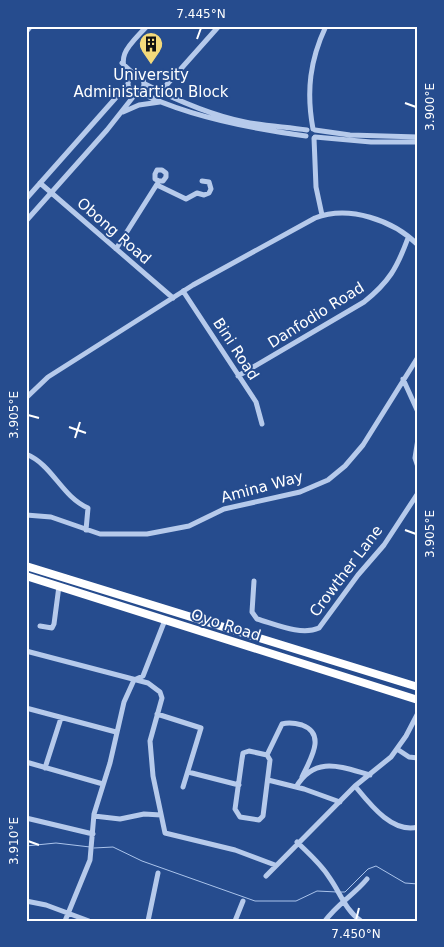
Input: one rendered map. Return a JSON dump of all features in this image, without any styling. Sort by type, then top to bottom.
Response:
[{"type":"highway","name":"Oyo Road","points":[[26,566],[418,687]]},
{"type":"highway","name":"Oyo Road","points":[[26,576],[418,700]]},
{"type":"street","points":[[26,32],[31,26]]},
{"type":"street","points":[[147,26],[128,47],[122,62],[132,91],[161,102],[250,128],[311,137],[391,143],[418,142]]},
{"type":"street","points":[[154,99],[219,26]]},
{"type":"street","points":[[322,215],[311,137],[310,68],[326,26]]},
{"type":"street","points":[[122,62],[135,76],[141,77],[145,84],[160,93],[235,120],[350,134],[418,137]]},
{"type":"street","points":[[26,199],[135,76]]},
{"type":"street","points":[[26,221],[145,84]]},
{"type":"street","points":[[120,114],[139,105],[161,102]]},
{"type":"street","points":[[311,129],[311,137]]},
{"type":"street","points":[[116,249],[158,183],[186,200],[197,193],[204,195],[209,193],[211,189],[209,182],[202,181]]},
{"type":"street","name":"Obong Road","points":[[40,183],[173,298]]},
{"type":"street","points":[[26,398],[48,377],[183,291],[242,257],[322,215],[352,214],[368,217],[391,226],[418,245]]},
{"type":"street","name":"Danfodio Road","points":[[238,376],[364,302],[381,288],[396,269],[408,238]]},
{"type":"street","name":"Bini Road","points":[[183,291],[256,402],[262,424]]},
{"type":"street","name":"Amina Way","points":[[26,515],[51,517],[100,534],[147,534],[189,526],[224,509],[300,492],[328,480],[345,466],[363,445],[418,357]]},
{"type":"street","points":[[403,379],[418,412]]},
{"type":"street","points":[[418,439],[415,458],[418,467]]},
{"type":"street","points":[[26,454],[37,459],[74,502],[88,508],[86,530]]},
{"type":"street","name":"Crowther Lane","points":[[254,582],[252,612],[257,620],[301,630],[309,631],[319,628],[358,575],[384,545],[418,493]]},
{"type":"street","points":[[40,626],[52,628],[54,624],[58,586]]},
{"type":"street","points":[[65,921],[87,869],[92,845],[94,816],[110,763],[124,702],[134,680],[143,676],[165,620]]},
{"type":"street","points":[[26,651],[148,684],[160,692],[162,698],[150,741],[165,833],[170,836],[235,850],[275,865]]},
{"type":"street","points":[[26,708],[116,732]]},
{"type":"street","points":[[266,876],[297,842],[355,786],[370,775],[397,749],[418,713]]},
{"type":"street","points":[[157,714],[201,728],[183,788]]},
{"type":"street","points":[[45,768],[61,718]]},
{"type":"street","points":[[267,755],[282,724],[294,723],[309,728],[315,736],[314,749],[296,787]]},
{"type":"street","points":[[397,749],[409,757],[418,758]]},
{"type":"street","points":[[249,751],[267,755],[270,760],[268,780],[263,816],[259,820],[236,814],[244,754],[249,751]]},
{"type":"street","points":[[26,762],[103,784]]},
{"type":"street","points":[[302,777],[316,768],[326,766],[370,775]]},
{"type":"street","points":[[188,772],[239,785]]},
{"type":"street","points":[[268,780],[340,802]]},
{"type":"street","points":[[355,786],[371,805],[390,821],[401,827],[418,826]]},
{"type":"street","points":[[94,816],[120,819],[144,814],[161,815]]},
{"type":"street","points":[[26,818],[93,834]]},
{"type":"street","points":[[297,842],[330,877],[342,901],[361,921]]},
{"type":"street","points":[[148,921],[158,873]]},
{"type":"street","points":[[325,921],[342,901],[352,896],[367,879]]},
{"type":"street","points":[[26,901],[46,905],[89,921]]},
{"type":"street","points":[[235,921],[243,901]]},
{"type":"waterway","points":[[26,846],[56,843],[90,847]]},
{"type":"waterway","points":[[94,848],[113,847],[142,861],[255,901],[296,901],[317,891],[337,892]]},
{"type":"waterway","points":[[341,892],[345,892],[368,869],[376,866],[405,883],[418,884]]},
{"type":"place","name":"University Administartion Block","points":[[151,65]]}]
